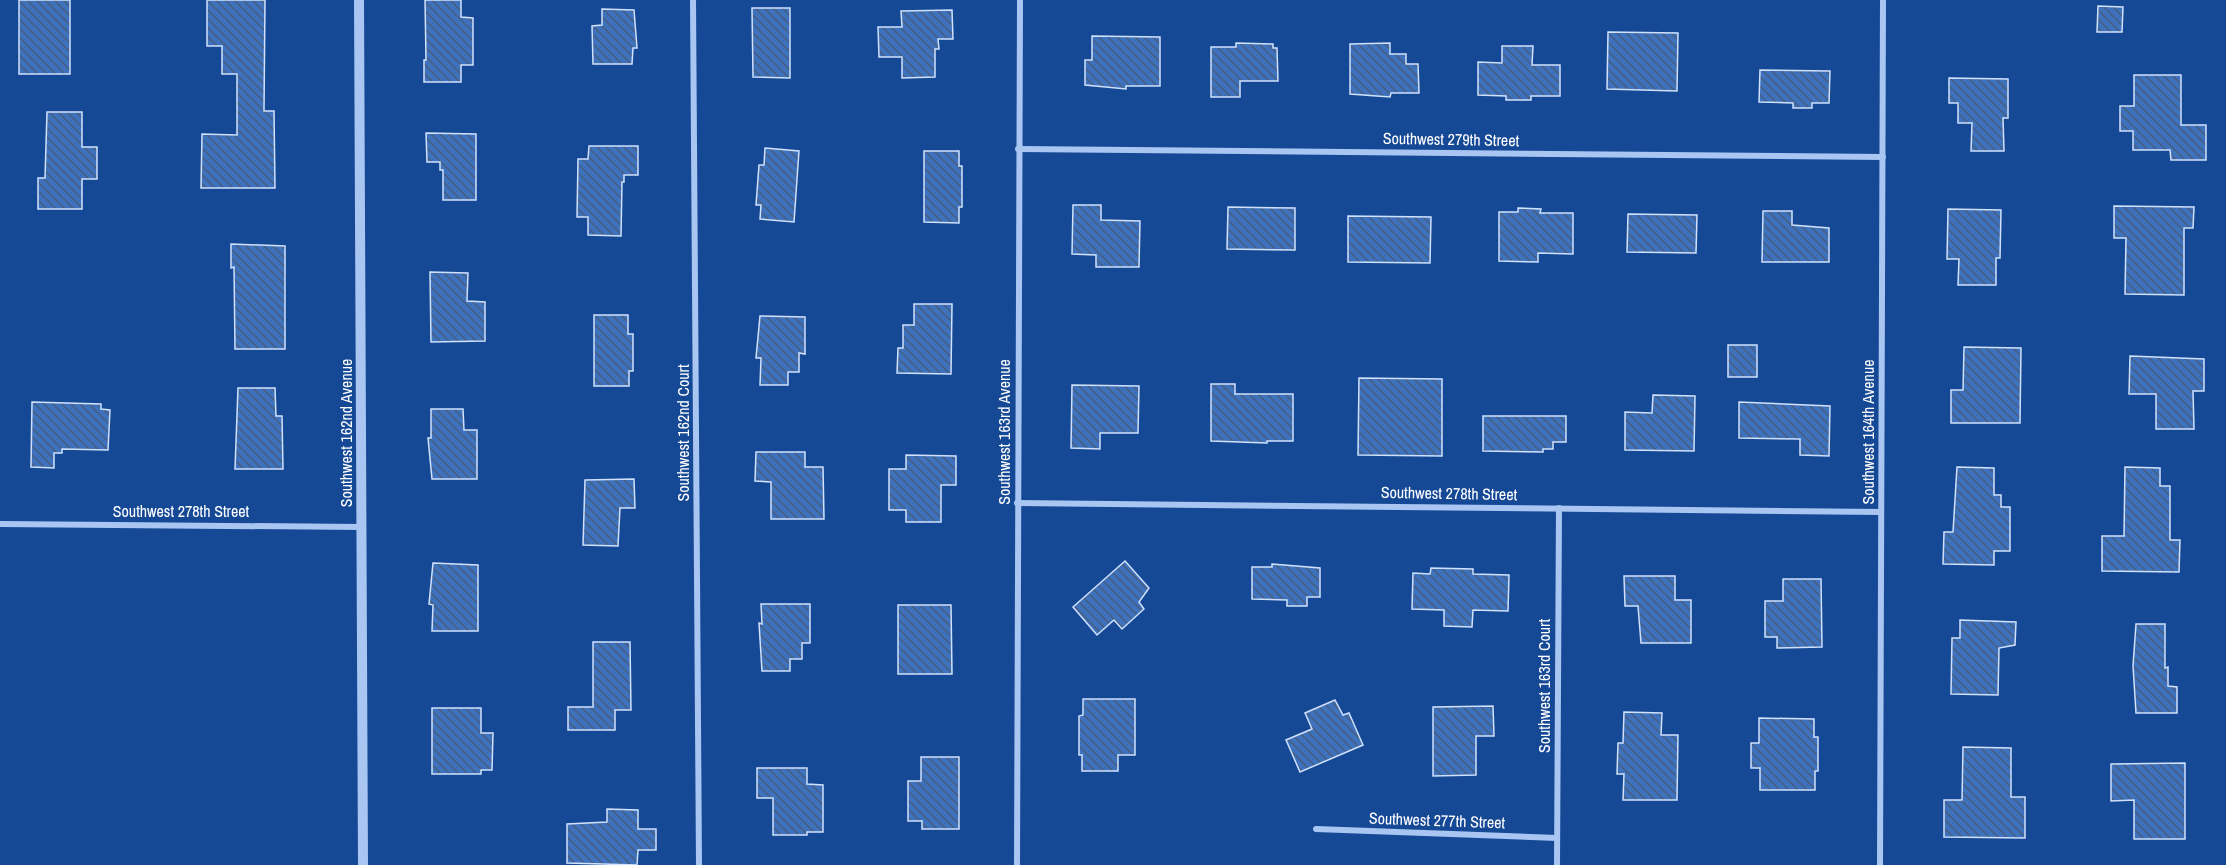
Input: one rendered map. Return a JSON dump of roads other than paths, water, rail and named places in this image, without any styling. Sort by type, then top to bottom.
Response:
[{"type":"street","name":"Southwest 162nd Avenue","points":[[359,0],[363,865]]},
{"type":"street","name":"Southwest 162nd Court","points":[[693,0],[699,865]]},
{"type":"street","name":"Southwest 163rd Avenue","points":[[1017,865],[1020,0]]},
{"type":"street","name":"Southwest 164th Avenue","points":[[1880,865],[1883,0]]},
{"type":"street","name":"Southwest 279th Street","points":[[1018,149],[1883,157]]},
{"type":"street","name":"Southwest 278th Street","points":[[1017,502],[1881,512]]},
{"type":"street","name":"Southwest 163rd Court","points":[[1557,865],[1559,508]]},
{"type":"street","name":"Southwest 278th Street","points":[[0,524],[361,526]]},
{"type":"street","name":"Southwest 277th Street","points":[[1316,829],[1557,838]]}]
